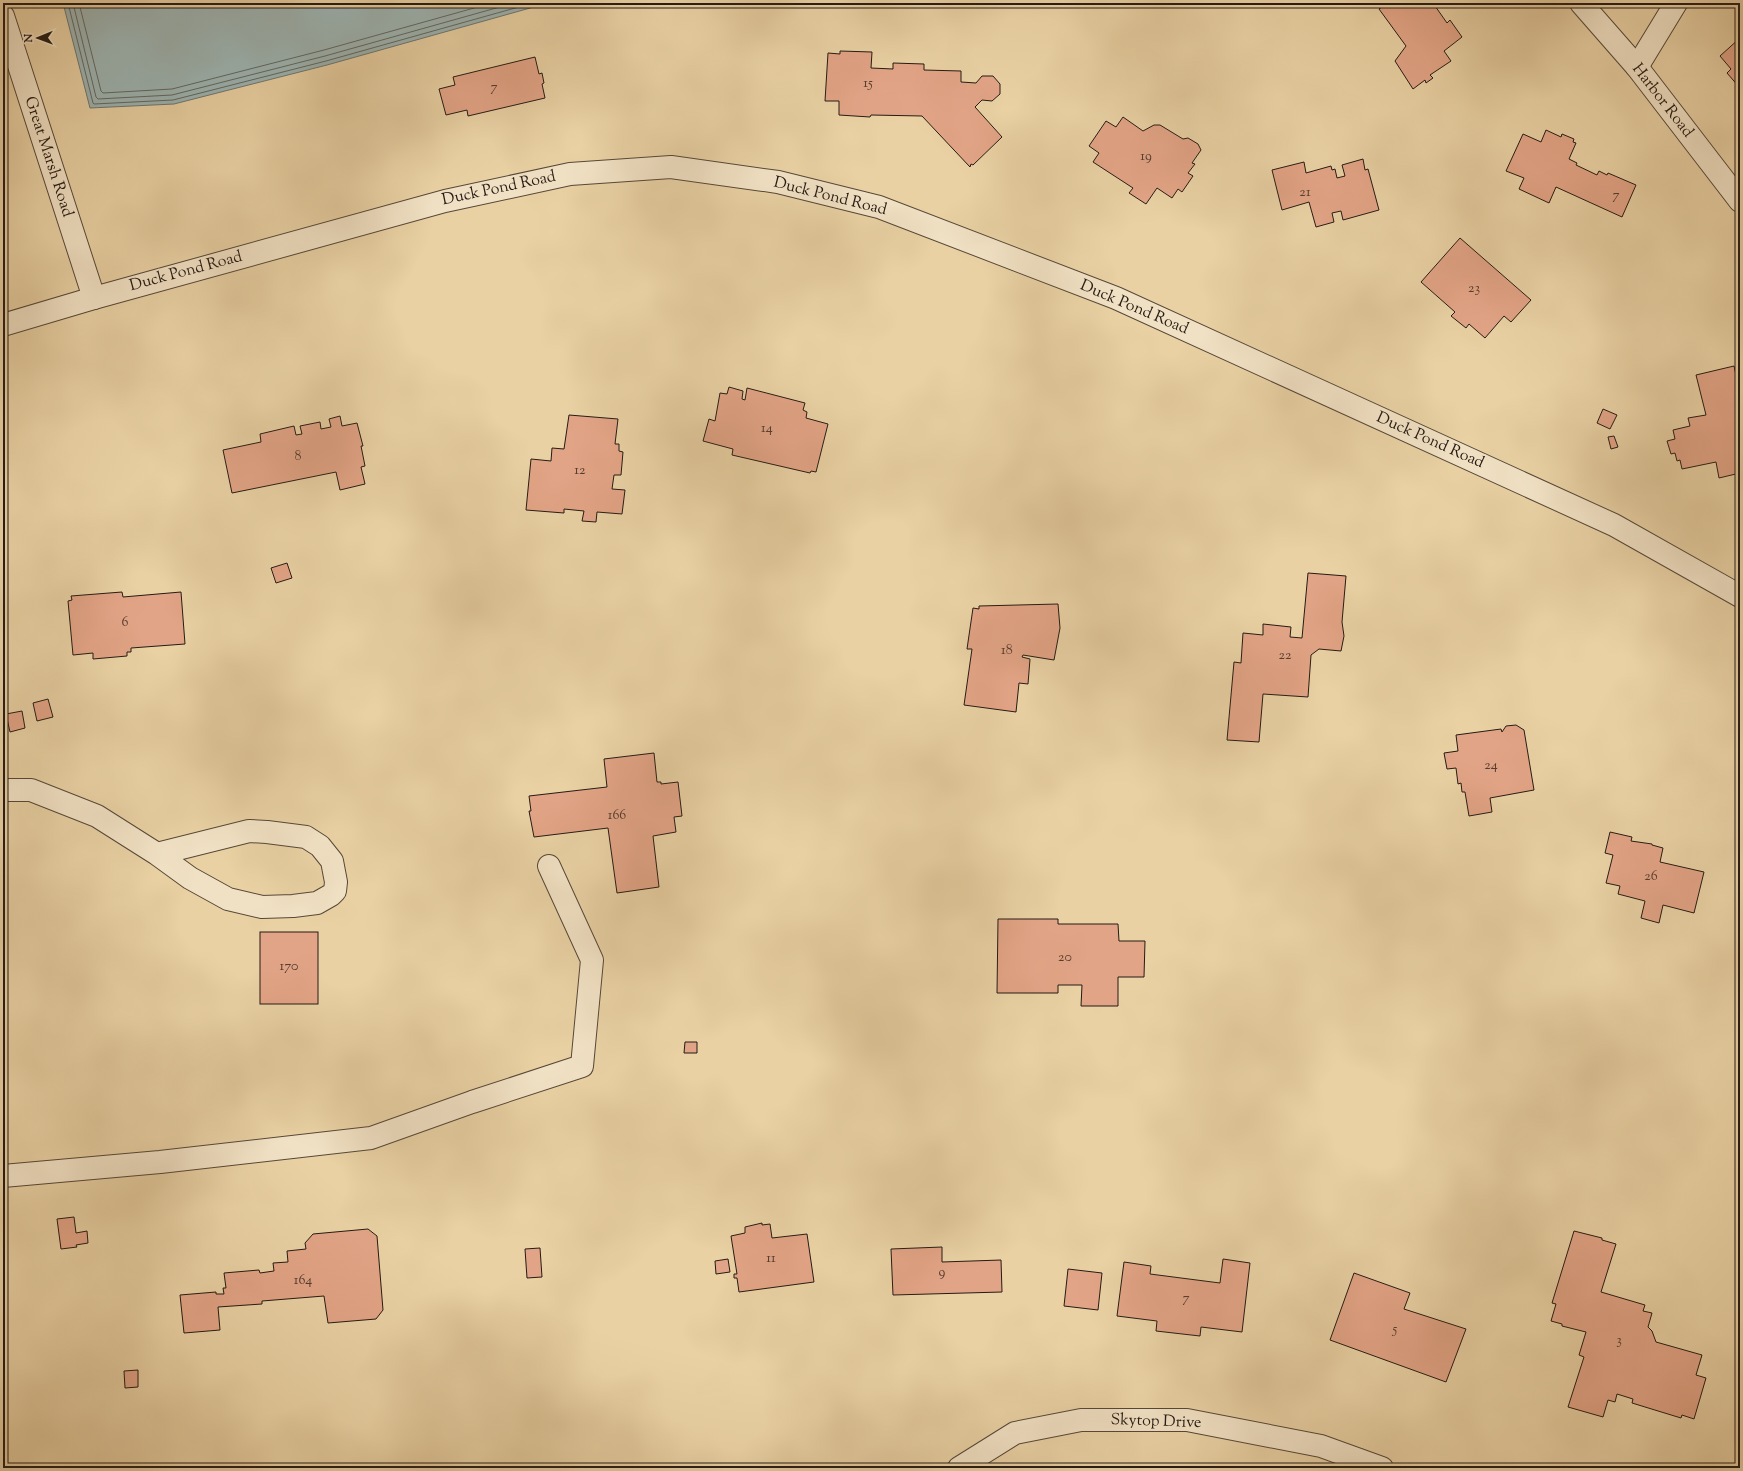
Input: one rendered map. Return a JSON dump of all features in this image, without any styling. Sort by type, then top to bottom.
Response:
[{"type":"street","name":"Harbor Road","points":[[1581,3],[1637,67],[1740,201]]},
{"type":"street","points":[[1637,67],[1676,3]]},
{"type":"street","name":"Great Marsh Road","points":[[3,16],[94,298]]},
{"type":"street","name":"Duck Pond Road","points":[[3,325],[94,298],[445,201],[570,174],[671,167],[778,182],[879,208],[1116,298],[1614,525],[1740,596]]},
{"type":"street","points":[[3,790],[30,790],[97,816],[157,854],[190,878],[228,899],[262,907],[318,903],[326,900],[335,891],[336,882],[332,861],[320,846],[306,837],[267,832],[249,832],[157,854]]},
{"type":"street","points":[[3,1176],[160,1162],[371,1138],[472,1102],[582,1066],[592,960],[549,866]]},
{"type":"street","name":"Skytop Drive","points":[[959,1468],[1015,1433],[1081,1420],[1187,1420],[1321,1446],[1382,1468]]},
{"type":"water","points":[[63,3],[548,3],[327,65],[174,104],[90,108]]},
{"type":"building","points":[[1388,3],[1433,3],[1447,23],[1450,20],[1462,37],[1444,51],[1451,61],[1430,75],[1433,78],[1426,83],[1425,80],[1413,89],[1395,61],[1406,46],[1379,9]]},
{"type":"building","points":[[1740,38],[1740,88],[1727,73],[1731,69],[1720,56]]},
{"type":"building","points":[[840,51],[872,52],[871,68],[893,69],[893,63],[924,64],[924,70],[961,71],[961,82],[976,83],[982,76],[993,76],[1000,84],[1000,94],[992,101],[982,100],[975,107],[1002,137],[973,165],[971,164],[970,167],[922,116],[871,115],[870,117],[839,115],[839,101],[825,101],[828,53],[840,54]]},
{"type":"building","points":[[535,57],[539,74],[542,73],[544,83],[542,84],[545,98],[468,116],[467,110],[446,115],[439,89],[455,85],[453,77]]},
{"type":"building","points":[[1123,117],[1143,131],[1154,125],[1160,125],[1183,139],[1188,138],[1198,144],[1201,150],[1192,163],[1195,164],[1188,173],[1193,176],[1182,192],[1178,189],[1172,198],[1157,188],[1146,204],[1129,193],[1133,188],[1093,162],[1099,153],[1089,146],[1106,121],[1116,127]]},
{"type":"building","points":[[1546,130],[1561,137],[1562,134],[1574,139],[1573,142],[1576,143],[1569,159],[1577,163],[1576,165],[1597,175],[1599,171],[1607,175],[1608,173],[1636,185],[1622,217],[1556,187],[1549,203],[1519,189],[1524,178],[1506,171],[1523,134],[1541,142]]},
{"type":"building","points":[[1363,159],[1365,170],[1368,169],[1379,210],[1343,220],[1341,211],[1332,213],[1334,222],[1316,227],[1309,202],[1282,210],[1272,170],[1304,162],[1306,173],[1331,166],[1332,170],[1335,169],[1337,178],[1345,176],[1342,165]]},
{"type":"building","points":[[1460,238],[1531,300],[1511,322],[1504,316],[1485,338],[1469,324],[1466,328],[1451,316],[1455,312],[1421,282]]},
{"type":"building","points":[[1734,366],[1740,393],[1740,473],[1719,478],[1716,462],[1682,469],[1680,460],[1677,461],[1675,453],[1671,454],[1667,441],[1675,439],[1673,430],[1690,426],[1688,418],[1706,415],[1696,375]]},
{"type":"building","points":[[729,387],[743,391],[742,399],[745,400],[747,388],[805,403],[803,410],[807,412],[806,418],[828,424],[816,472],[811,471],[810,473],[732,455],[733,449],[703,441],[709,419],[715,421],[720,393],[727,394]]},
{"type":"building","points":[[1603,409],[1617,415],[1610,429],[1597,423]]},
{"type":"building","points":[[569,415],[618,419],[615,444],[619,444],[619,451],[623,452],[621,475],[614,475],[612,489],[625,490],[622,514],[597,512],[596,522],[582,521],[584,511],[564,509],[564,513],[526,510],[531,459],[551,461],[552,448],[564,449]]},
{"type":"building","points":[[340,416],[342,426],[357,423],[363,446],[361,446],[365,466],[361,467],[365,484],[340,490],[336,472],[232,493],[223,450],[261,442],[260,434],[294,426],[296,435],[302,434],[300,426],[320,422],[321,429],[331,427],[329,419]]},
{"type":"building","points":[[1614,436],[1618,447],[1611,449],[1608,437]]},
{"type":"building","points":[[287,563],[292,578],[276,583],[271,568]]},
{"type":"building","points":[[1308,573],[1346,576],[1342,622],[1344,636],[1341,651],[1319,649],[1311,655],[1308,697],[1263,694],[1259,742],[1227,740],[1234,662],[1241,663],[1243,633],[1263,635],[1263,624],[1291,627],[1290,637],[1302,638]]},
{"type":"building","points":[[122,592],[123,597],[181,592],[185,644],[131,648],[131,652],[127,652],[127,656],[93,659],[93,653],[73,655],[68,601],[72,600],[71,596]]},
{"type":"building","points":[[1058,604],[1060,628],[1054,660],[1023,655],[1022,657],[1030,659],[1028,684],[1019,683],[1016,712],[964,705],[972,649],[967,649],[973,608],[979,609],[979,606]]},
{"type":"building","points":[[48,699],[53,717],[37,721],[33,703]]},
{"type":"building","points":[[22,711],[25,728],[10,732],[6,714]]},
{"type":"building","points":[[1516,725],[1524,730],[1534,790],[1490,798],[1492,812],[1469,816],[1465,792],[1462,792],[1461,783],[1458,784],[1456,768],[1447,769],[1444,753],[1458,751],[1456,735],[1501,729],[1502,732],[1506,726]]},
{"type":"building","points":[[654,753],[657,782],[661,782],[661,784],[678,782],[682,816],[674,817],[676,832],[653,836],[659,887],[617,893],[608,828],[534,837],[529,811],[531,811],[529,796],[607,787],[604,759]]},
{"type":"building","points":[[1610,832],[1632,837],[1631,841],[1652,844],[1663,848],[1660,862],[1704,872],[1694,913],[1663,905],[1659,923],[1641,918],[1645,901],[1618,894],[1620,886],[1606,883],[1613,855],[1605,853]]},
{"type":"building","points":[[998,919],[1058,919],[1058,924],[1118,924],[1119,941],[1145,941],[1144,977],[1118,977],[1118,1006],[1081,1006],[1082,985],[1058,985],[1058,993],[997,993]]},
{"type":"building","points":[[260,932],[318,932],[318,1004],[260,1004]]},
{"type":"building","points":[[685,1042],[697,1042],[697,1053],[684,1053]]},
{"type":"building","points":[[74,1217],[76,1233],[87,1231],[88,1243],[76,1245],[77,1247],[61,1249],[57,1219]]},
{"type":"building","points":[[762,1223],[762,1225],[770,1224],[772,1238],[807,1234],[814,1282],[739,1292],[737,1278],[734,1278],[734,1274],[737,1274],[731,1236],[745,1233],[745,1227]]},
{"type":"building","points":[[368,1229],[377,1236],[383,1310],[376,1319],[328,1323],[324,1296],[262,1301],[262,1304],[218,1307],[220,1330],[184,1333],[180,1295],[216,1292],[216,1294],[224,1294],[223,1288],[226,1288],[224,1273],[259,1270],[260,1273],[274,1271],[273,1263],[288,1262],[287,1251],[306,1249],[305,1243],[313,1234]]},
{"type":"building","points":[[1574,1231],[1602,1238],[1602,1240],[1616,1244],[1601,1292],[1645,1305],[1643,1311],[1652,1313],[1648,1327],[1652,1331],[1656,1342],[1702,1355],[1696,1375],[1706,1378],[1694,1419],[1682,1415],[1681,1418],[1632,1403],[1633,1399],[1617,1394],[1615,1402],[1608,1400],[1603,1417],[1568,1407],[1584,1357],[1579,1355],[1586,1332],[1562,1326],[1562,1324],[1551,1321],[1556,1304],[1552,1303]]},
{"type":"building","points":[[942,1247],[942,1262],[1001,1260],[1002,1292],[893,1295],[891,1249]]},
{"type":"building","points":[[540,1248],[542,1277],[527,1278],[525,1249]]},
{"type":"building","points":[[728,1259],[730,1272],[716,1274],[715,1261]]},
{"type":"building","points":[[1223,1259],[1250,1263],[1242,1332],[1201,1327],[1200,1336],[1156,1331],[1157,1321],[1117,1316],[1124,1262],[1151,1266],[1150,1274],[1220,1283]]},
{"type":"building","points":[[1068,1269],[1102,1273],[1098,1310],[1064,1306]]},
{"type":"building","points":[[1354,1273],[1410,1293],[1404,1309],[1466,1329],[1446,1382],[1330,1340]]},
{"type":"building","points":[[138,1370],[138,1387],[125,1388],[124,1371]]}]
